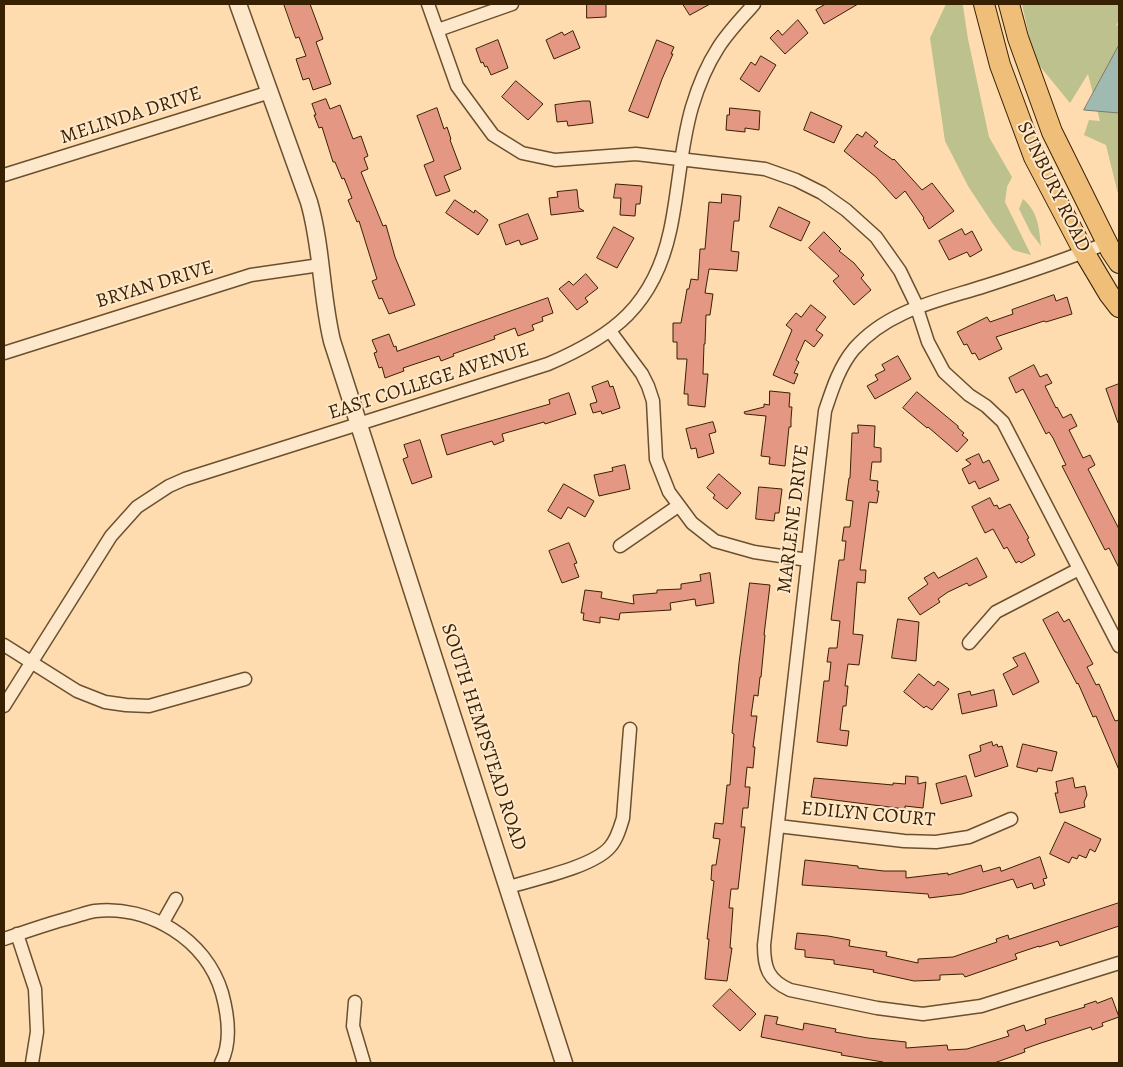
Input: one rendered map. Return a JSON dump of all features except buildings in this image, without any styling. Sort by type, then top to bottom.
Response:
[{"type":"main road","name":"SUNBURY ROAD","points":[[984,4],[1000,65],[1034,157],[1084,252],[1119,307]]},
{"type":"main road","name":"SUNBURY ROAD","points":[[1009,4],[1018,38],[1052,132],[1107,243],[1119,263]]},
{"type":"street","name":"SOUTH HEMPSTEAD ROAD","points":[[238,4],[309,202],[315,224],[328,324],[338,360],[564,1063]]},
{"type":"street","points":[[428,4],[457,86],[493,135],[522,153],[555,160],[636,154],[765,169],[796,180],[822,193],[846,210],[876,237],[906,281],[928,342],[944,372],[1003,422],[1119,646]]},
{"type":"street","points":[[438,30],[512,4]]},
{"type":"street","name":"EAST COLLEGE AVENUE","points":[[4,706],[111,536],[137,507],[169,486],[185,479],[548,364],[578,351],[610,331],[631,313],[651,284],[670,231],[681,159],[692,107],[706,70],[718,48],[754,4]]},
{"type":"street","name":"MELINDA DRIVE","points":[[4,176],[270,92]]},
{"type":"street","name":"MARLENE DRIVE","points":[[1107,243],[903,312],[882,324],[864,339],[845,360],[825,411],[764,945],[764,960],[769,974],[778,984],[790,990],[877,1008],[923,1014],[981,1006],[1119,962]]},
{"type":"street","name":"BRYAN DRIVE","points":[[4,353],[251,275],[320,265]]},
{"type":"street","points":[[610,331],[642,374],[648,386],[653,401],[656,459],[668,492],[678,506],[692,522],[715,541],[754,552],[808,560]]},
{"type":"street","points":[[620,546],[678,506]]},
{"type":"street","points":[[969,643],[996,612],[1079,569]]},
{"type":"street","points":[[4,645],[77,691],[104,702],[149,706],[245,679]]},
{"type":"street","points":[[509,888],[585,863],[600,856],[611,846],[619,832],[623,818],[630,729]]},
{"type":"street","name":"EDILYN COURT","points":[[778,826],[904,841],[936,842],[968,837],[1011,820]]},
{"type":"street","points":[[163,922],[176,899]]},
{"type":"street","points":[[4,938],[94,911],[123,911],[163,922],[181,934],[211,966],[220,986],[228,1024],[224,1058],[221,1063]]},
{"type":"street","points":[[17,934],[35,989],[37,1032],[32,1063]]},
{"type":"street","points":[[355,1002],[353,1026],[364,1063]]},
{"type":"green space","points":[[946,4],[962,4],[963,6],[968,39],[989,137],[1012,177],[1007,187],[1005,202],[1031,255],[1013,250],[993,224],[968,186],[945,141],[930,38]]},
{"type":"green space","points":[[1022,4],[1119,4],[1119,20],[1116,26],[1119,25],[1119,198],[1106,145],[1084,135],[1089,120],[1100,121],[1088,74],[1070,103],[1034,59]]},
{"type":"green space","points":[[1023,199],[1035,215],[1041,246],[1031,233],[1019,209]]},
{"type":"water","points":[[1119,45],[1119,113],[1084,110]]}]
